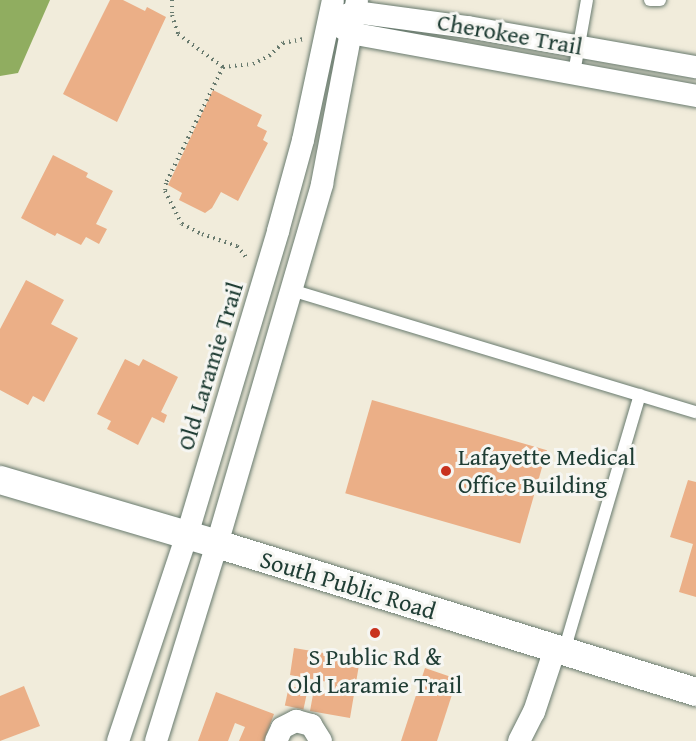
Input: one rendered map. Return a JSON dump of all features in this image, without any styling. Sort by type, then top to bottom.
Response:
[{"type":"street","name":"Cherokee Trail","points":[[331,10],[574,73],[696,96]]},
{"type":"street","name":"Old Laramie Trail","points":[[118,741],[187,535],[281,220],[303,140],[331,10]]},
{"type":"street","name":"Cherokee Trail","points":[[354,15],[578,45],[696,67]]},
{"type":"street","points":[[156,741],[217,544],[322,184],[354,15]]},
{"type":"street","name":"South Public Road","points":[[0,480],[217,544],[696,692]]},
{"type":"street","points":[[519,741],[560,650]]},
{"type":"street","points":[[276,741],[282,728],[296,721],[311,725],[321,741]]},
{"type":"lane","points":[[574,73],[587,0]]},
{"type":"lane","points":[[650,0],[660,0]]},
{"type":"lane","points":[[291,290],[696,412]]},
{"type":"lane","points":[[560,650],[640,395]]},
{"type":"path","points":[[172,0],[172,15],[178,34],[223,67],[254,64],[269,56],[283,43],[308,38]]},
{"type":"path","points":[[223,67],[166,183],[165,191],[182,224],[202,234],[237,246],[246,257]]},
{"type":"green space","points":[[0,0],[50,0],[18,73],[0,76]]},
{"type":"building","points":[[110,0],[123,0],[145,11],[147,7],[166,17],[117,122],[63,94]]},
{"type":"building","points":[[213,90],[262,115],[257,126],[267,131],[263,140],[268,143],[238,201],[221,192],[212,208],[205,213],[179,200],[182,193],[168,185]]},
{"type":"building","points":[[53,155],[88,173],[86,177],[113,191],[96,224],[107,229],[99,244],[86,237],[81,245],[57,233],[55,236],[21,218]]},
{"type":"building","points":[[26,280],[64,300],[51,324],[78,338],[44,402],[33,396],[28,405],[0,390],[0,329]]},
{"type":"building","points":[[125,359],[139,366],[143,359],[178,377],[161,412],[167,415],[164,423],[152,417],[138,445],[107,429],[111,421],[97,414]]},
{"type":"building","name":"Lafayette Medical Office Building","points":[[372,400],[547,450],[520,543],[345,493]]},
{"type":"building","points":[[688,480],[696,482],[696,597],[679,592],[693,544],[670,537]]},
{"type":"building","points":[[294,648],[360,659],[350,718],[310,711],[314,689],[332,692],[333,683],[290,675]]},
{"type":"building","points":[[425,668],[457,679],[437,741],[401,741]]},
{"type":"building","points":[[24,686],[40,726],[0,741],[0,696]]},
{"type":"building","points":[[289,686],[308,690],[303,710],[285,706]]},
{"type":"building","points":[[216,692],[274,714],[264,741],[239,741],[245,727],[235,723],[228,741],[198,741]]},
{"type":"place","name":"Lafayette Medical Office Building","points":[[446,471]]},
{"type":"place","name":"S Public Rd & Old Laramie Trail","points":[[375,633]]}]
